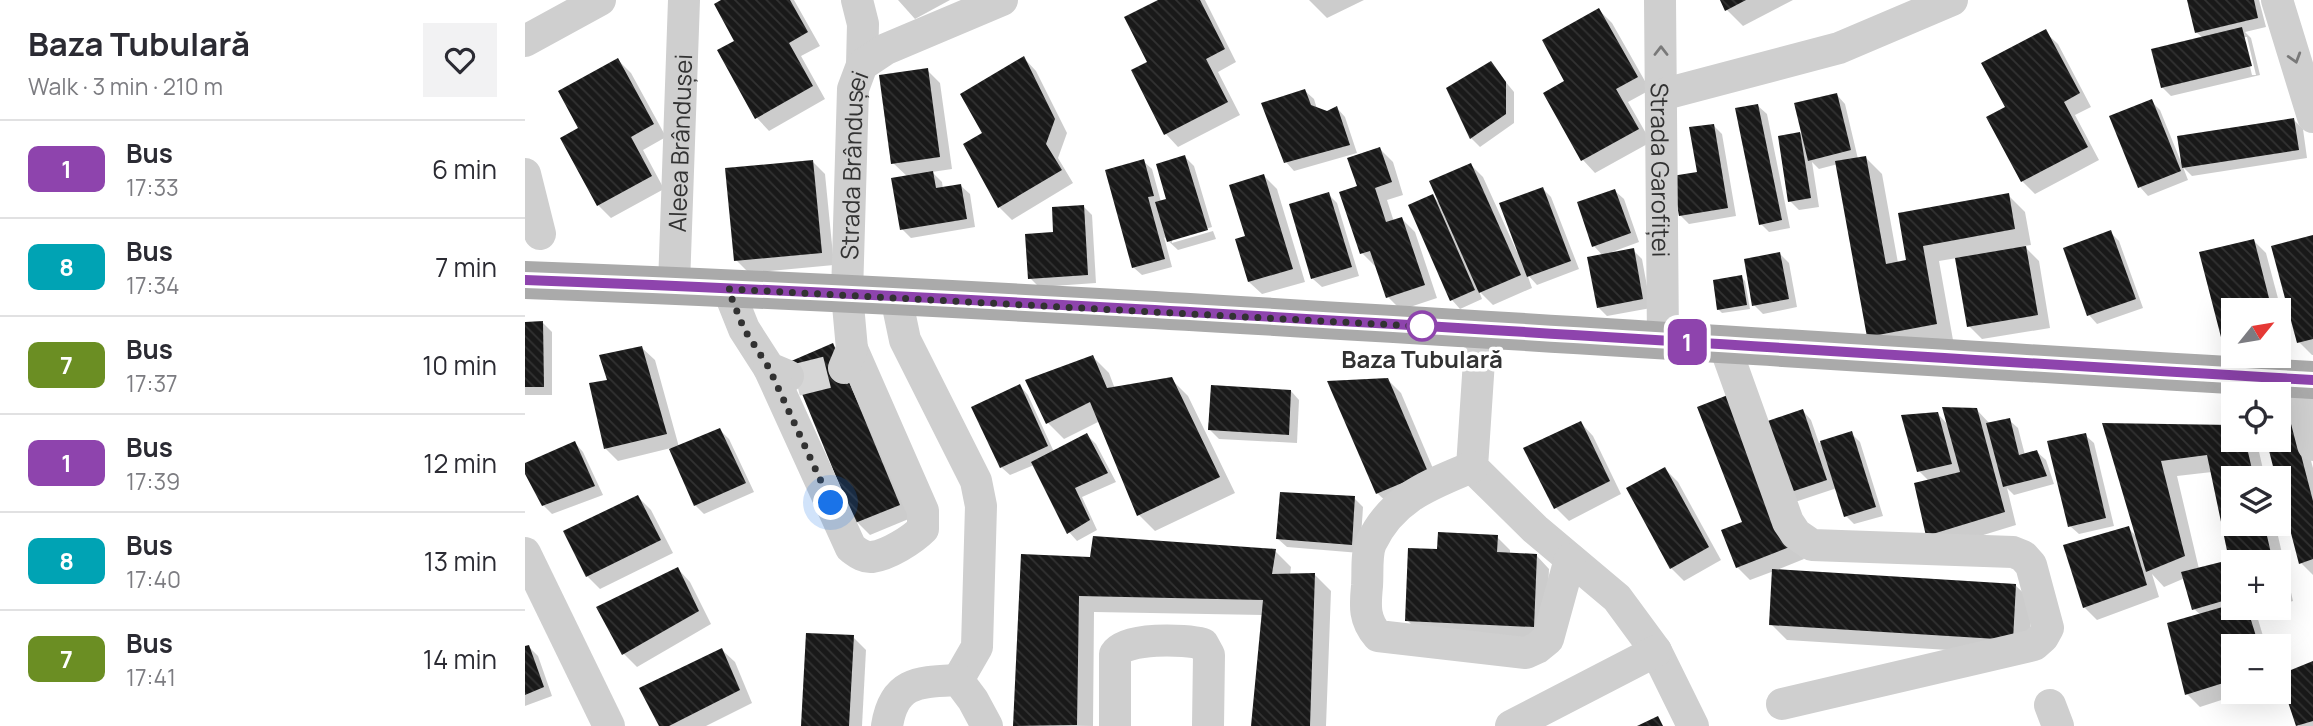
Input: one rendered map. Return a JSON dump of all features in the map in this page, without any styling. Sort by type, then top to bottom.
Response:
[{"type":"main road","points":[[525,280],[848,294],[2305,379]]},
{"type":"street","points":[[525,41],[600,0]]},
{"type":"street","name":"Aleea Brândușei","points":[[674,285],[684,0]]},
{"type":"street","points":[[857,0],[863,24],[862,65]]},
{"type":"street","name":"Strada Brândușei","points":[[728,289],[744,329],[783,374],[851,548],[862,555],[872,557],[911,541],[923,529],[923,511],[848,359],[853,89],[862,65],[886,49],[1002,0]]},
{"type":"street","name":"Strada Garofiței","points":[[1660,0],[1663,340]]},
{"type":"street","points":[[1661,95],[1839,48],[1952,0]]},
{"type":"street","points":[[2277,0],[2313,117]]},
{"type":"street","points":[[525,174],[540,234]]},
{"type":"street","points":[[896,297],[905,340],[976,481],[981,506],[977,647],[958,680]]},
{"type":"street","points":[[1481,330],[1472,467],[1535,529],[1617,598],[1656,651],[1693,726]]},
{"type":"street","points":[[1724,344],[1788,522],[1796,534],[1812,545],[2013,552],[2023,556],[2031,565],[2048,628],[2034,645],[1782,704]]},
{"type":"street","points":[[2305,379],[2313,445]]},
{"type":"street","points":[[1472,467],[1422,488],[1395,508],[1370,545],[1365,609],[1369,626],[1378,636],[1526,653],[1548,639],[1570,559]]},
{"type":"street","points":[[525,553],[609,726]]},
{"type":"street","points":[[1115,726],[1115,654],[1119,648],[1131,643],[1192,640],[1203,643],[1209,655],[1208,726]]},
{"type":"street","points":[[1511,726],[1656,651]]},
{"type":"street","points":[[887,726],[895,699],[907,687],[930,681],[958,680]]},
{"type":"street","points":[[958,680],[987,726]]},
{"type":"building","points":[[721,0],[790,0],[808,32],[789,43],[813,86],[755,119],[717,50],[734,41],[714,4]]},
{"type":"building","points":[[1158,0],[1200,0],[1225,49],[1206,59],[1228,102],[1164,135],[1131,70],[1147,62],[1124,17]]},
{"type":"building","points":[[1720,0],[1746,0],[1725,11]]},
{"type":"building","points":[[2187,0],[2254,0],[2258,18],[2195,33]]},
{"type":"building","points":[[1599,8],[1638,77],[1616,89],[1639,129],[1581,161],[1543,93],[1564,81],[1542,40]]},
{"type":"building","points":[[2242,27],[2252,66],[2161,88],[2151,49]]},
{"type":"building","points":[[2046,29],[2080,93],[2064,102],[2088,147],[2021,182],[1986,117],[2005,107],[1981,63]]},
{"type":"building","points":[[1024,56],[1055,119],[1046,144],[1062,170],[998,208],[963,144],[982,133],[960,94]]},
{"type":"building","points":[[618,58],[654,124],[631,137],[652,176],[597,206],[560,138],[578,128],[558,91]]},
{"type":"building","points":[[1491,61],[1506,82],[1506,114],[1470,139],[1446,88]]},
{"type":"building","points":[[928,68],[940,157],[891,164],[879,75]]},
{"type":"building","points":[[1305,89],[1311,105],[1327,111],[1337,106],[1350,145],[1284,163],[1261,103]]},
{"type":"building","points":[[1837,93],[1851,150],[1808,161],[1794,103]]},
{"type":"building","points":[[2152,99],[2181,171],[2138,188],[2109,116]]},
{"type":"building","points":[[1758,104],[1782,220],[1759,225],[1735,108]]},
{"type":"building","points":[[2294,118],[2299,150],[2182,168],[2177,136]]},
{"type":"building","points":[[1714,124],[1728,208],[1679,216],[1672,176],[1697,172],[1689,127]]},
{"type":"building","points":[[1800,132],[1811,198],[1788,202],[1778,136]]},
{"type":"building","points":[[1380,147],[1392,182],[1375,188],[1386,222],[1402,217],[1425,285],[1386,298],[1370,251],[1360,254],[1339,192],[1357,186],[1347,158]]},
{"type":"building","points":[[1185,155],[1208,230],[1167,242],[1155,202],[1166,199],[1156,164]]},
{"type":"building","points":[[1866,156],[1886,264],[1906,260],[1898,213],[2009,193],[2015,229],[1923,246],[1937,324],[1867,337],[1835,161]]},
{"type":"building","points":[[1144,159],[1154,196],[1148,197],[1165,259],[1132,268],[1105,170]]},
{"type":"building","points":[[813,160],[822,253],[734,261],[725,168]]},
{"type":"building","points":[[1471,163],[1521,275],[1479,293],[1429,181]]},
{"type":"building","points":[[933,171],[936,188],[961,184],[967,219],[900,230],[891,178]]},
{"type":"building","points":[[1264,174],[1293,269],[1248,282],[1235,239],[1245,236],[1229,185]]},
{"type":"building","points":[[1543,187],[1571,261],[1527,277],[1499,203]]},
{"type":"building","points":[[1615,189],[1631,233],[1592,247],[1577,202]]},
{"type":"building","points":[[1329,192],[1352,267],[1311,279],[1289,204]]},
{"type":"building","points":[[1433,194],[1475,290],[1450,301],[1408,205]]},
{"type":"building","points":[[1084,205],[1088,275],[1028,279],[1025,234],[1053,232],[1052,207]]},
{"type":"building","points":[[2111,230],[2136,299],[2087,316],[2063,248]]},
{"type":"building","points":[[2313,235],[2313,339],[2297,343],[2291,321],[2291,298],[2285,298],[2271,246]]},
{"type":"building","points":[[2254,239],[2269,298],[2221,298],[2221,337],[2199,252]]},
{"type":"building","points":[[2026,246],[2038,315],[1967,327],[1955,258]]},
{"type":"building","points":[[1634,248],[1643,299],[1597,308],[1587,257]]},
{"type":"building","points":[[1780,252],[1789,299],[1752,306],[1744,259]]},
{"type":"building","points":[[1742,275],[1747,305],[1717,310],[1713,280]]},
{"type":"building","points":[[543,321],[544,387],[525,387],[525,322]]},
{"type":"building","points":[[833,343],[900,505],[855,523],[789,362]]},
{"type":"building","points":[[642,346],[667,434],[604,449],[589,383],[607,380],[599,355]]},
{"type":"building","points":[[1093,355],[1107,388],[1172,377],[1220,477],[1137,516],[1090,402],[1046,424],[1025,380]]},
{"type":"building","points":[[1388,378],[1428,472],[1376,494],[1327,381]]},
{"type":"building","points":[[1020,384],[1048,446],[1000,468],[971,407]]},
{"type":"building","points":[[1211,385],[1291,390],[1289,435],[1208,430]]},
{"type":"building","points":[[1733,393],[1792,546],[1736,568],[1721,530],[1742,522],[1697,407]]},
{"type":"building","points":[[1942,407],[1977,408],[2005,512],[1926,536],[1914,483],[1960,472]]},
{"type":"building","points":[[1803,409],[1827,480],[1785,494],[1762,423]]},
{"type":"building","points":[[1938,412],[1952,464],[1917,472],[1901,415]]},
{"type":"building","points":[[2010,418],[2019,455],[2037,450],[2047,476],[2003,487],[1986,423]]},
{"type":"building","points":[[1581,421],[1610,481],[1554,509],[1523,448]]},
{"type":"building","points":[[2102,423],[2221,425],[2221,452],[2248,452],[2251,466],[2221,466],[2221,522],[2207,455],[2161,461],[2185,556],[2146,572]]},
{"type":"building","points":[[2291,424],[2313,501],[2313,559],[2299,564],[2291,533],[2291,466],[2273,466],[2269,452],[2291,452]]},
{"type":"building","points":[[720,428],[746,483],[694,506],[669,449]]},
{"type":"building","points":[[1852,431],[1876,507],[1844,517],[1820,441]]},
{"type":"building","points":[[1087,433],[1108,473],[1075,488],[1090,520],[1067,534],[1031,462]]},
{"type":"building","points":[[2086,433],[2106,518],[2068,527],[2047,441]]},
{"type":"building","points":[[575,441],[595,486],[542,506],[525,474],[525,463]]},
{"type":"building","points":[[1665,467],[1709,547],[1670,569],[1626,488]]},
{"type":"building","points":[[1280,492],[1355,496],[1352,545],[1276,539]]},
{"type":"building","points":[[638,495],[661,540],[586,577],[563,531]]},
{"type":"building","points":[[2129,526],[2147,585],[2083,608],[2063,545]]},
{"type":"building","points":[[1438,532],[1498,535],[1497,552],[1537,554],[1534,627],[1405,621],[1408,548],[1437,549]]},
{"type":"building","points":[[1093,536],[1276,549],[1272,574],[1315,573],[1310,726],[1251,726],[1263,600],[1079,596],[1077,725],[1013,726],[1021,554],[1090,557]]},
{"type":"building","points":[[2224,536],[2267,536],[2270,550],[2227,550]]},
{"type":"building","points":[[2221,562],[2221,602],[2192,610],[2181,572]]},
{"type":"building","points":[[678,567],[699,611],[622,655],[596,607]]},
{"type":"building","points":[[1772,569],[2016,584],[2013,640],[1769,625]]},
{"type":"building","points":[[2221,607],[2221,620],[2251,620],[2255,634],[2221,634],[2221,684],[2185,695],[2167,623]]},
{"type":"building","points":[[806,633],[854,635],[849,726],[801,726]]},
{"type":"building","points":[[529,645],[544,687],[525,695],[525,646]]},
{"type":"building","points":[[722,648],[740,690],[669,726],[659,726],[639,688]]},
{"type":"building","points":[[2313,661],[2313,721],[2296,726],[2289,704],[2291,704],[2291,670]]},
{"type":"building","points":[[1658,716],[1663,726],[1637,726]]},
{"type":"tunnel","points":[[796,380],[844,368]]},
{"type":"bus line","name":"1","points":[[525,280],[674,285],[1536,332],[2313,380]]},
{"type":"place","name":"Baza Tubulară","points":[[1422,326]]},
{"type":"route","points":[[831,503],[769,368],[744,329],[728,289],[1433,327],[1422,326]]}]
